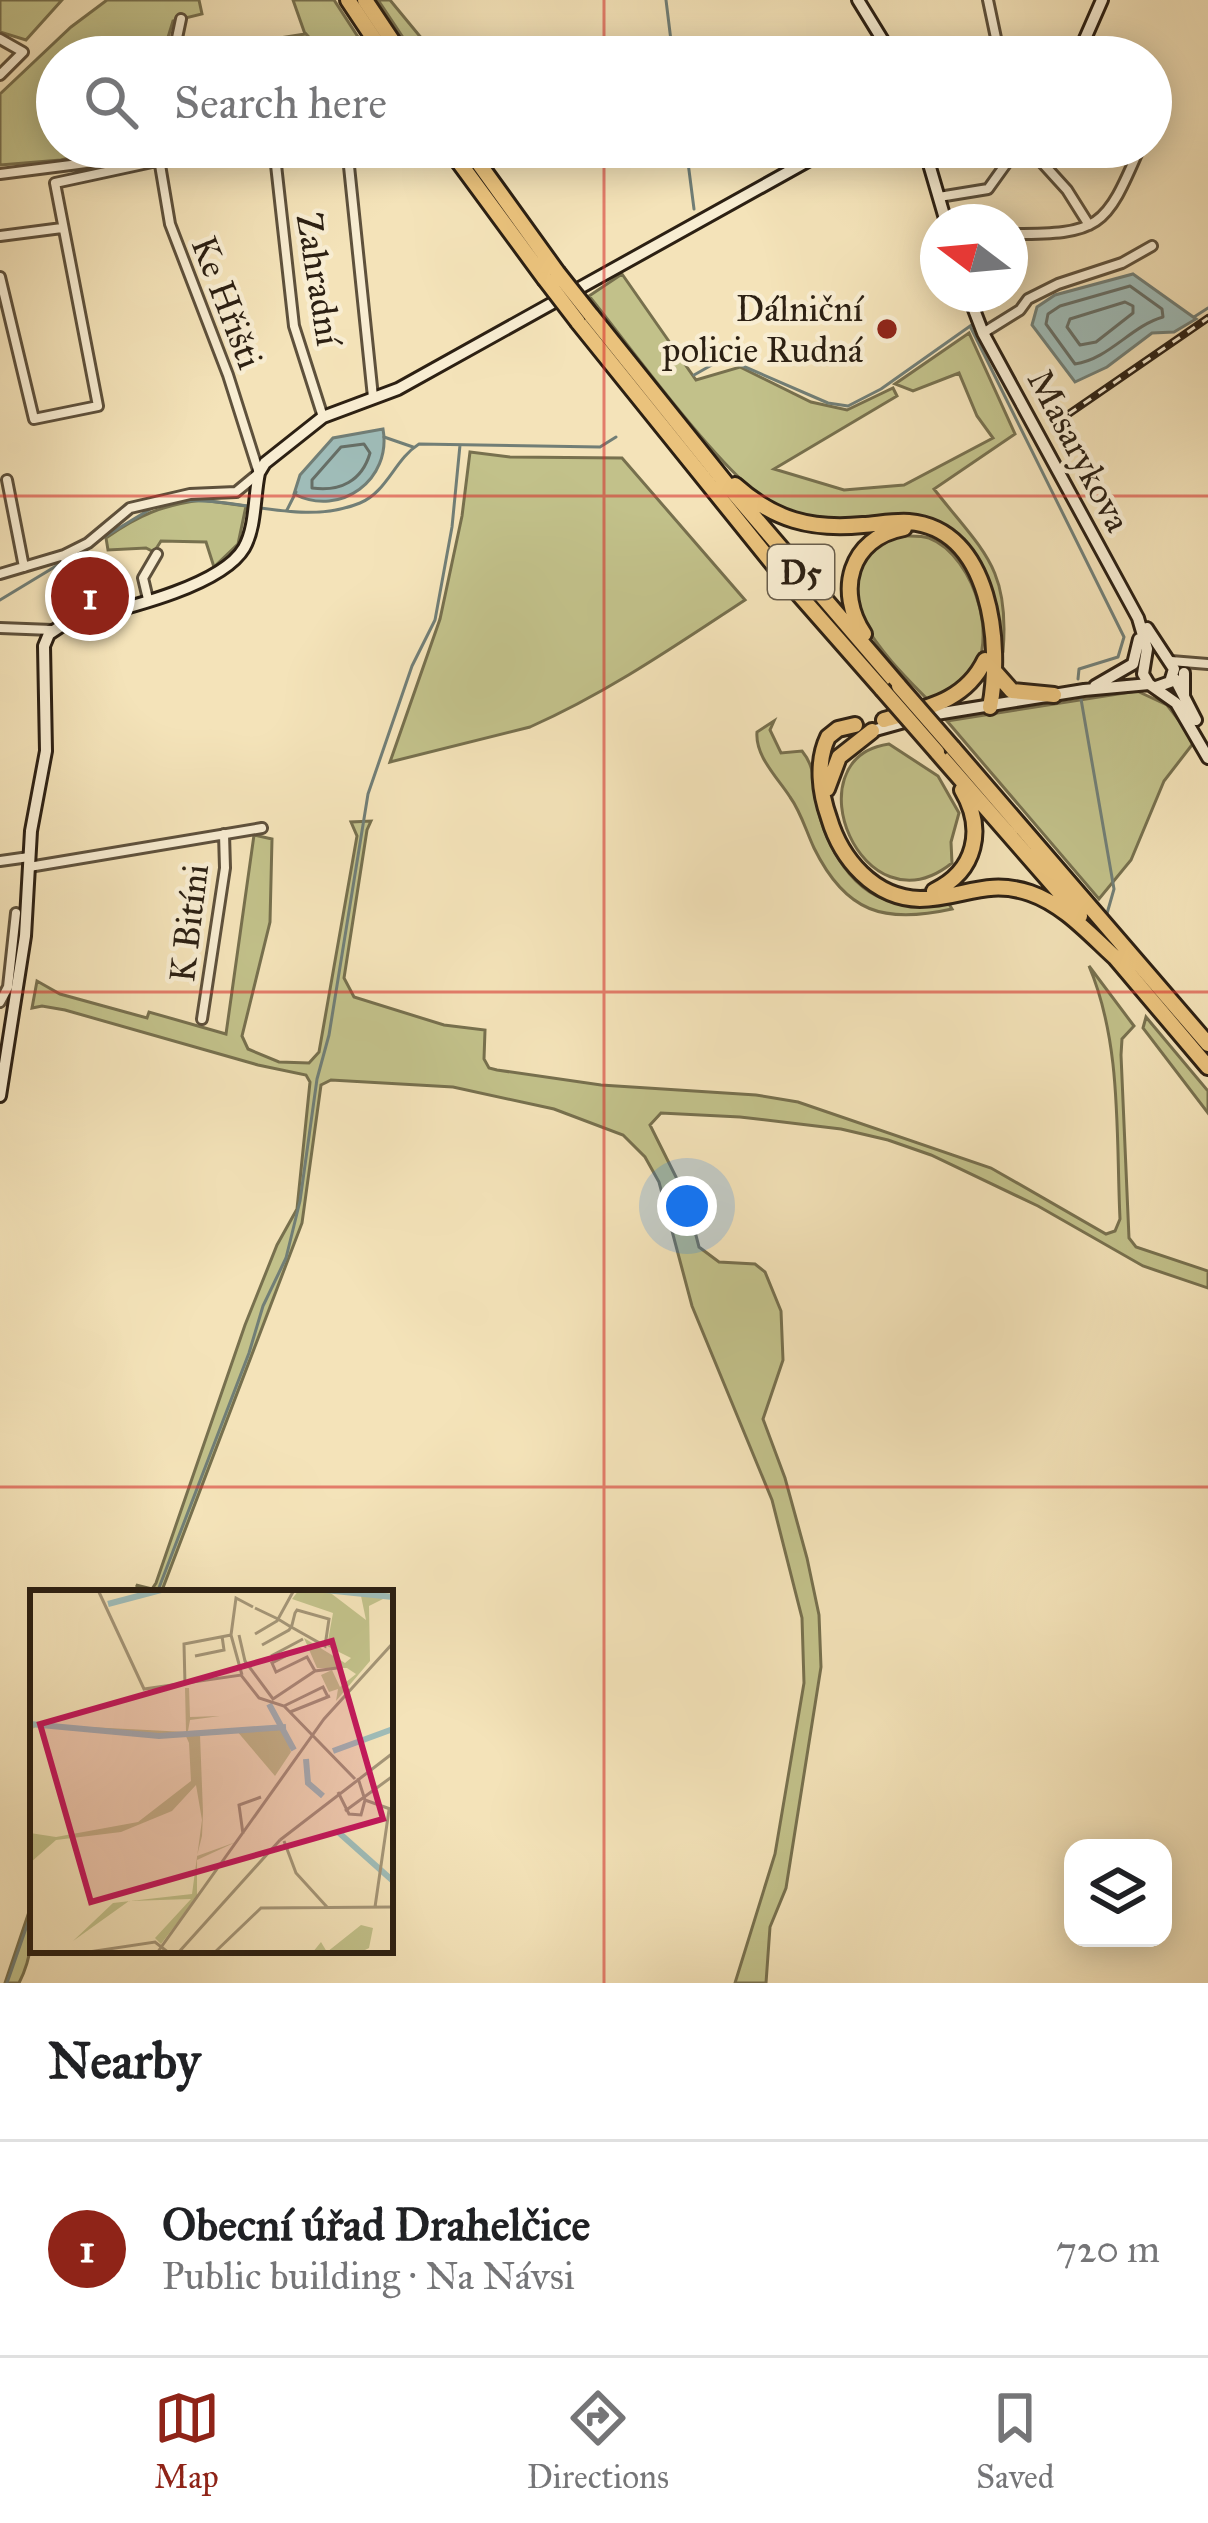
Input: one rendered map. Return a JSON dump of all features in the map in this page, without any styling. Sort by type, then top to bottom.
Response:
[{"type":"highway","points":[[348,0],[372,36]]},
{"type":"highway","points":[[365,0],[389,36]]},
{"type":"highway","name":"D5","points":[[465,168],[781,574],[1208,1044]]},
{"type":"highway","name":"D5","points":[[480,168],[551,275]]},
{"type":"highway","name":"D5","points":[[584,318],[899,686],[945,750],[1208,1067]]},
{"type":"highway","points":[[704,457],[761,506],[791,521],[826,527],[909,522],[951,541],[973,567],[986,596],[990,664],[983,687],[990,706]]},
{"type":"highway","points":[[899,686],[854,620],[848,579],[857,556],[874,539],[902,529],[932,530]]},
{"type":"highway","points":[[990,664],[1012,691],[1054,695]]},
{"type":"highway","points":[[830,824],[827,791],[832,769],[848,747],[878,726],[951,699],[990,664]]},
{"type":"highway","points":[[855,725],[834,731],[823,748],[822,792],[830,824],[860,871],[879,887],[923,898],[988,886],[1029,892],[1060,908],[1118,960]]},
{"type":"highway","points":[[899,895],[927,893],[950,883],[973,850],[970,806],[945,750]]},
{"type":"main road","points":[[858,0],[879,36]]},
{"type":"main road","points":[[1086,36],[1102,0]]},
{"type":"main road","points":[[0,1096],[25,936],[34,805],[46,751],[44,646],[53,630],[217,574],[247,544],[259,473],[323,416],[398,389],[795,168]]},
{"type":"main road","points":[[930,168],[941,204]]},
{"type":"main road","name":"Masarykova","points":[[975,312],[1143,632],[1145,665],[1153,685]]},
{"type":"main road","points":[[1106,681],[1133,664],[1140,644],[1111,569]]},
{"type":"main road","name":"Masarykova","points":[[1111,569],[1167,658]]},
{"type":"main road","points":[[1084,690],[1167,658],[1208,745]]},
{"type":"main road","points":[[855,725],[878,726],[1084,690],[1166,685],[1177,677]]},
{"type":"main road","points":[[1153,685],[1184,713],[1208,758]]},
{"type":"street","points":[[988,0],[996,36]]},
{"type":"street","points":[[178,36],[182,19]]},
{"type":"street","points":[[0,39],[23,52],[0,74]]},
{"type":"street","points":[[0,174],[47,168]]},
{"type":"street","points":[[0,277],[34,419],[98,406],[55,183],[108,168]]},
{"type":"street","name":"Ke Hřišti","points":[[160,168],[170,224],[228,375],[259,473]]},
{"type":"street","name":"Zahradní","points":[[276,168],[294,326],[323,416]]},
{"type":"street","points":[[348,168],[374,399]]},
{"type":"street","points":[[939,197],[988,189],[1003,168]]},
{"type":"street","points":[[1047,168],[1089,225]]},
{"type":"street","points":[[1028,234],[1069,234],[1089,225],[1115,206],[1130,168]]},
{"type":"street","points":[[0,236],[62,228]]},
{"type":"street","points":[[983,333],[1020,310],[1028,299],[1122,263],[1152,246]]},
{"type":"street","points":[[0,574],[66,560],[130,508],[190,494],[236,492],[259,473]]},
{"type":"street","points":[[7,480],[24,567]]},
{"type":"street","points":[[148,599],[143,578],[157,554]]},
{"type":"street","points":[[66,560],[82,619]]},
{"type":"street","points":[[0,628],[53,630]]},
{"type":"street","points":[[1167,658],[1207,664]]},
{"type":"street","points":[[1177,677],[1207,664]]},
{"type":"street","points":[[0,861],[29,862],[262,828]]},
{"type":"street","name":"K Bitíni","points":[[202,1019],[225,868],[224,834]]},
{"type":"street","points":[[15,1006],[0,1004],[8,987],[16,914]]},
{"type":"shaded area","points":[[0,0],[62,0],[26,40],[0,32]]},
{"type":"shaded area","points":[[107,0],[199,0],[202,14],[173,21],[168,36],[61,36]]},
{"type":"shaded area","points":[[293,0],[334,0],[357,36],[292,36],[305,34]]},
{"type":"shaded area","points":[[378,0],[390,0],[420,36],[402,36]]},
{"type":"shaded area","points":[[36,60],[36,162],[0,165],[0,94]]},
{"type":"shaded area","points":[[622,274],[696,380],[740,367],[811,402],[847,410],[893,388],[897,396],[774,469],[844,490],[904,485],[993,438],[977,416],[959,373],[913,391],[895,384],[969,333],[1015,434],[934,489],[979,546],[997,580],[1004,623],[999,657],[992,602],[982,571],[946,530],[807,521],[767,502],[741,480],[684,417],[589,296]]},
{"type":"shaded area","points":[[470,452],[622,458],[745,600],[613,684],[530,727],[390,762],[440,619]]},
{"type":"shaded area","points":[[202,500],[246,506],[238,544],[214,567],[206,542],[161,541],[154,552],[146,548],[108,550],[106,538],[129,523],[163,508]]},
{"type":"shaded area","points":[[900,536],[926,537],[960,563],[979,605],[983,628],[975,670],[960,687],[928,700],[867,628],[853,586],[858,566],[877,546]]},
{"type":"shaded area","points":[[1137,691],[1167,705],[1195,741],[1164,781],[1131,860],[1099,899],[947,721]]},
{"type":"shaded area","points":[[774,721],[770,730],[781,753],[802,751],[806,757],[827,836],[855,879],[882,898],[898,902],[946,899],[952,909],[887,913],[854,900],[840,887],[759,749],[757,732]]},
{"type":"shaded area","points":[[889,744],[938,776],[959,813],[951,842],[952,863],[919,879],[890,877],[866,861],[850,836],[842,807],[844,779],[860,756]]},
{"type":"shaded area","points":[[371,821],[344,978],[354,997],[444,1025],[485,1030],[484,1059],[489,1068],[497,1070],[601,1085],[798,1102],[991,1168],[1106,1234],[1115,1231],[1120,1219],[1115,1090],[1107,1027],[1089,966],[1134,1026],[1122,1039],[1121,1055],[1129,1238],[1136,1247],[1208,1271],[1208,1288],[1143,1266],[1038,1206],[888,1140],[841,1129],[740,1117],[661,1113],[650,1125],[686,1197],[699,1247],[719,1262],[755,1264],[765,1272],[781,1311],[783,1360],[763,1419],[807,1558],[819,1615],[821,1667],[786,1888],[770,1927],[766,1983],[735,1983],[775,1854],[804,1683],[802,1618],[772,1500],[692,1306],[659,1182],[645,1157],[623,1135],[554,1109],[453,1087],[331,1080],[321,1085],[302,1223],[162,1590],[142,1590],[136,1585],[152,1589],[156,1583],[245,1325],[297,1209],[310,1082],[306,1075],[65,1010],[32,1008],[37,981],[60,994],[226,1034],[254,835],[272,839],[270,922],[242,1036],[248,1049],[279,1062],[309,1063],[319,1052],[357,836],[351,822]]},
{"type":"shaded area","points":[[1146,1017],[1208,1091],[1208,1113],[1143,1028]]},
{"type":"shaded area","points":[[30,1909],[27,1963],[19,1983],[5,1983]]},
{"type":"water","points":[[1133,274],[1196,319],[1174,332],[1152,333],[1107,367],[1075,382],[1032,325],[1037,307],[1055,295]]},
{"type":"water","points":[[383,429],[380,464],[360,489],[329,501],[294,494],[300,475],[333,438]]},
{"type":"waterway","points":[[666,0],[670,36]]},
{"type":"waterway","points":[[689,168],[694,209]]},
{"type":"waterway","points":[[1194,317],[1208,308]]},
{"type":"waterway","points":[[694,375],[729,360],[828,403],[848,406],[881,389],[973,324]]},
{"type":"waterway","points":[[970,326],[1124,637],[1118,657],[1079,669],[1078,679]]},
{"type":"waterway","points":[[384,437],[413,447]]},
{"type":"waterway","points":[[173,502],[220,502],[290,512],[337,510],[369,498],[419,444],[600,447],[616,437]]},
{"type":"waterway","points":[[158,1590],[263,1306],[286,1258],[300,1201],[368,794],[412,666],[435,620],[452,527],[460,445]]},
{"type":"waterway","points":[[287,510],[296,492]]},
{"type":"waterway","points":[[0,600],[157,505]]},
{"type":"waterway","points":[[1081,699],[1114,889],[1106,917]]},
{"type":"waterway","points":[[7,1983],[30,1917]]},
{"type":"railway","points":[[1054,424],[1208,318]]},
{"type":"place","name":"Dálniční policie Rudná","points":[[887,329]]},
{"type":"place","name":"Obecní úřad Drahelčice","points":[[90,596]]}]
